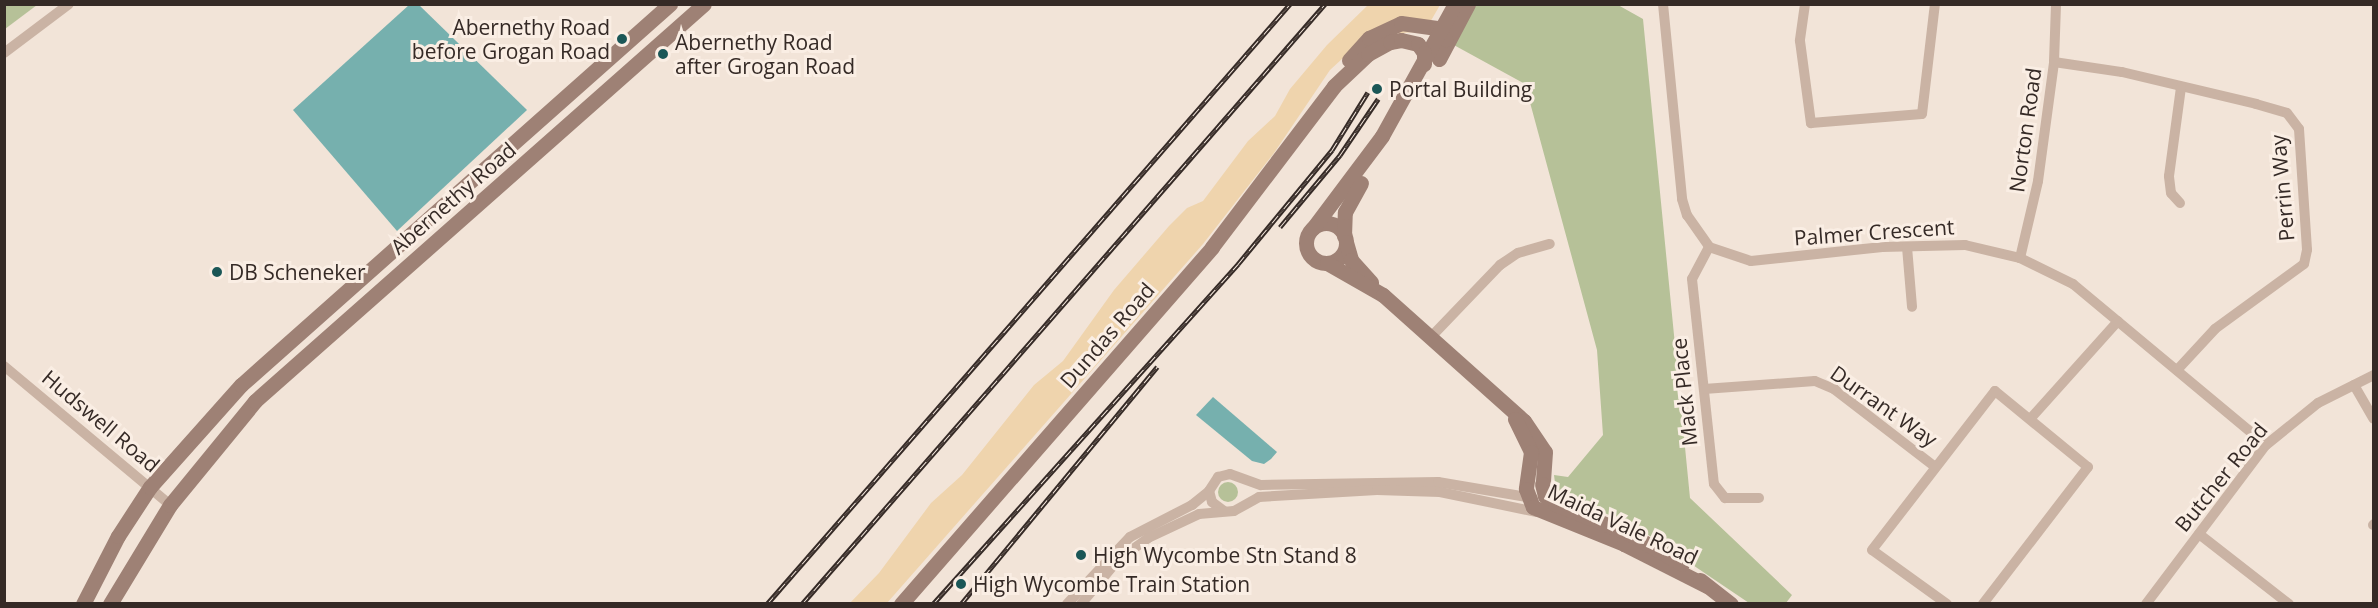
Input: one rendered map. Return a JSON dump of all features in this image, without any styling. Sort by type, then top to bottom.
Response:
[{"type":"main road","name":"Abernethy Road","points":[[83,603],[118,536],[150,487],[268,360],[670,4]]},
{"type":"main road","name":"Abernethy Road","points":[[110,603],[170,505],[255,401],[704,4]]},
{"type":"main road","name":"Dundas Road","points":[[901,603],[1212,247],[1334,86],[1346,64],[1369,38],[1401,23],[1460,7]]},
{"type":"main road","name":"Dundas Road","points":[[1352,188],[1406,115],[1460,7]]},
{"type":"main road","points":[[1401,23],[1429,25],[1442,40]]},
{"type":"main road","name":"Dundas Road","points":[[1334,86],[1378,46],[1412,41],[1442,40]]},
{"type":"main road","name":"Dundas Road","points":[[1352,188],[1424,64],[1442,40]]},
{"type":"main road","points":[[1412,41],[1423,49],[1424,64]]},
{"type":"main road","points":[[1313,228],[1352,188]]},
{"type":"main road","points":[[1327,263],[1343,254],[1345,212],[1352,188]]},
{"type":"main road","points":[[1313,228],[1331,224],[1345,239]]},
{"type":"main road","name":"Maida Vale Road","points":[[1313,228],[1306,240],[1309,253],[1383,296]]},
{"type":"main road","name":"Maida Vale Road","points":[[1345,239],[1351,260],[1383,296],[1512,413],[1531,452],[1549,509]]},
{"type":"main road","name":"Maida Vale Road","points":[[1538,480],[1525,499],[1624,544],[1707,586],[1731,603]]},
{"type":"street","points":[[4,53],[69,4]]},
{"type":"street","points":[[1663,4],[1682,199],[1687,215],[1709,247]]},
{"type":"street","points":[[1805,4],[1800,41],[1811,123],[1922,114],[1935,4]]},
{"type":"street","name":"Norton Road","points":[[2020,258],[2036,198],[2054,62],[2056,4]]},
{"type":"street","name":"Perrin Way","points":[[2054,62],[2181,87],[2277,110],[2295,121],[2300,136],[2307,250],[2304,264],[2215,329],[2177,370]]},
{"type":"street","points":[[2180,203],[2171,193],[2169,176],[2181,87]]},
{"type":"street","points":[[1430,338],[1500,265],[1518,254],[1550,244]]},
{"type":"street","name":"Palmer Crescent","points":[[1709,247],[1751,261],[1907,246],[1965,245],[2020,258],[2073,284],[2266,445]]},
{"type":"street","points":[[1907,246],[1911,307]]},
{"type":"street","name":"Mack Place","points":[[1709,247],[1692,279],[1716,491],[1732,500],[1758,498]]},
{"type":"street","points":[[2031,418],[2118,321]]},
{"type":"street","name":"Hudswell Road","points":[[5,366],[170,505]]},
{"type":"street","name":"Butcher Road","points":[[2146,603],[2266,445],[2310,409],[2373,375]]},
{"type":"street","name":"Durrant Way","points":[[1704,389],[1815,381],[1834,389],[1934,466]]},
{"type":"street","points":[[2354,385],[2373,419]]},
{"type":"street","name":"Durrant Way","points":[[1947,603],[1872,550],[1934,466],[1995,391],[2031,418],[2088,467],[1983,603]]},
{"type":"street","points":[[1067,603],[1130,537],[1192,505],[1209,491],[1218,477],[1230,474],[1261,485],[1411,481],[1525,499]]},
{"type":"street","points":[[1239,477],[1247,490],[1243,505]]},
{"type":"street","points":[[1082,603],[1118,560],[1140,543],[1186,519],[1224,511],[1268,495],[1377,490],[1440,492],[1525,499]]},
{"type":"street","points":[[1209,491],[1212,502],[1224,511]]},
{"type":"street","points":[[2199,534],[2289,603]]},
{"type":"green space","points":[[5,4],[37,4],[37,5],[5,29]]},
{"type":"green space","points":[[1474,5],[1618,5],[1643,19],[1690,498],[1792,595],[1786,603],[1749,603],[1638,528],[1556,491],[1554,475],[1568,477],[1603,435],[1597,350],[1525,84],[1452,44]]},
{"type":"green space","points":[[1228,482],[1235,485],[1238,492],[1235,499],[1228,502],[1221,499],[1218,492],[1221,485]]},
{"type":"sand","points":[[1368,5],[1440,5],[1425,31],[1380,35],[1355,47],[1330,70],[1274,153],[1203,244],[887,603],[849,604],[879,573],[931,503],[962,475],[1034,385],[1063,361],[1114,290],[1169,226],[1187,208],[1203,201],[1248,141],[1275,116],[1290,89],[1327,45]]},
{"type":"water","points":[[418,4],[527,110],[397,231],[293,110],[409,5]]},
{"type":"water","points":[[1213,397],[1277,452],[1271,459],[1264,464],[1252,461],[1196,415]]},
{"type":"railway","points":[[767,604],[1290,4]]},
{"type":"railway","points":[[802,604],[1325,4]]},
{"type":"railway","points":[[933,604],[1238,264],[1332,150],[1368,92]]},
{"type":"railway","points":[[1280,227],[1340,155],[1378,99]]},
{"type":"railway","points":[[961,604],[1157,367]]},
{"type":"place","name":"Abernethy Road before Grogan Road","points":[[622,39]]},
{"type":"place","name":"Abernethy Road after Grogan Road","points":[[663,54]]},
{"type":"place","name":"Portal Building","points":[[1377,89]]},
{"type":"place","name":"DB Scheneker","points":[[217,272]]},
{"type":"place","name":"High Wycombe Stn Stand 8","points":[[1081,555]]},
{"type":"place","name":"High Wycombe Train Station","points":[[961,584]]}]
